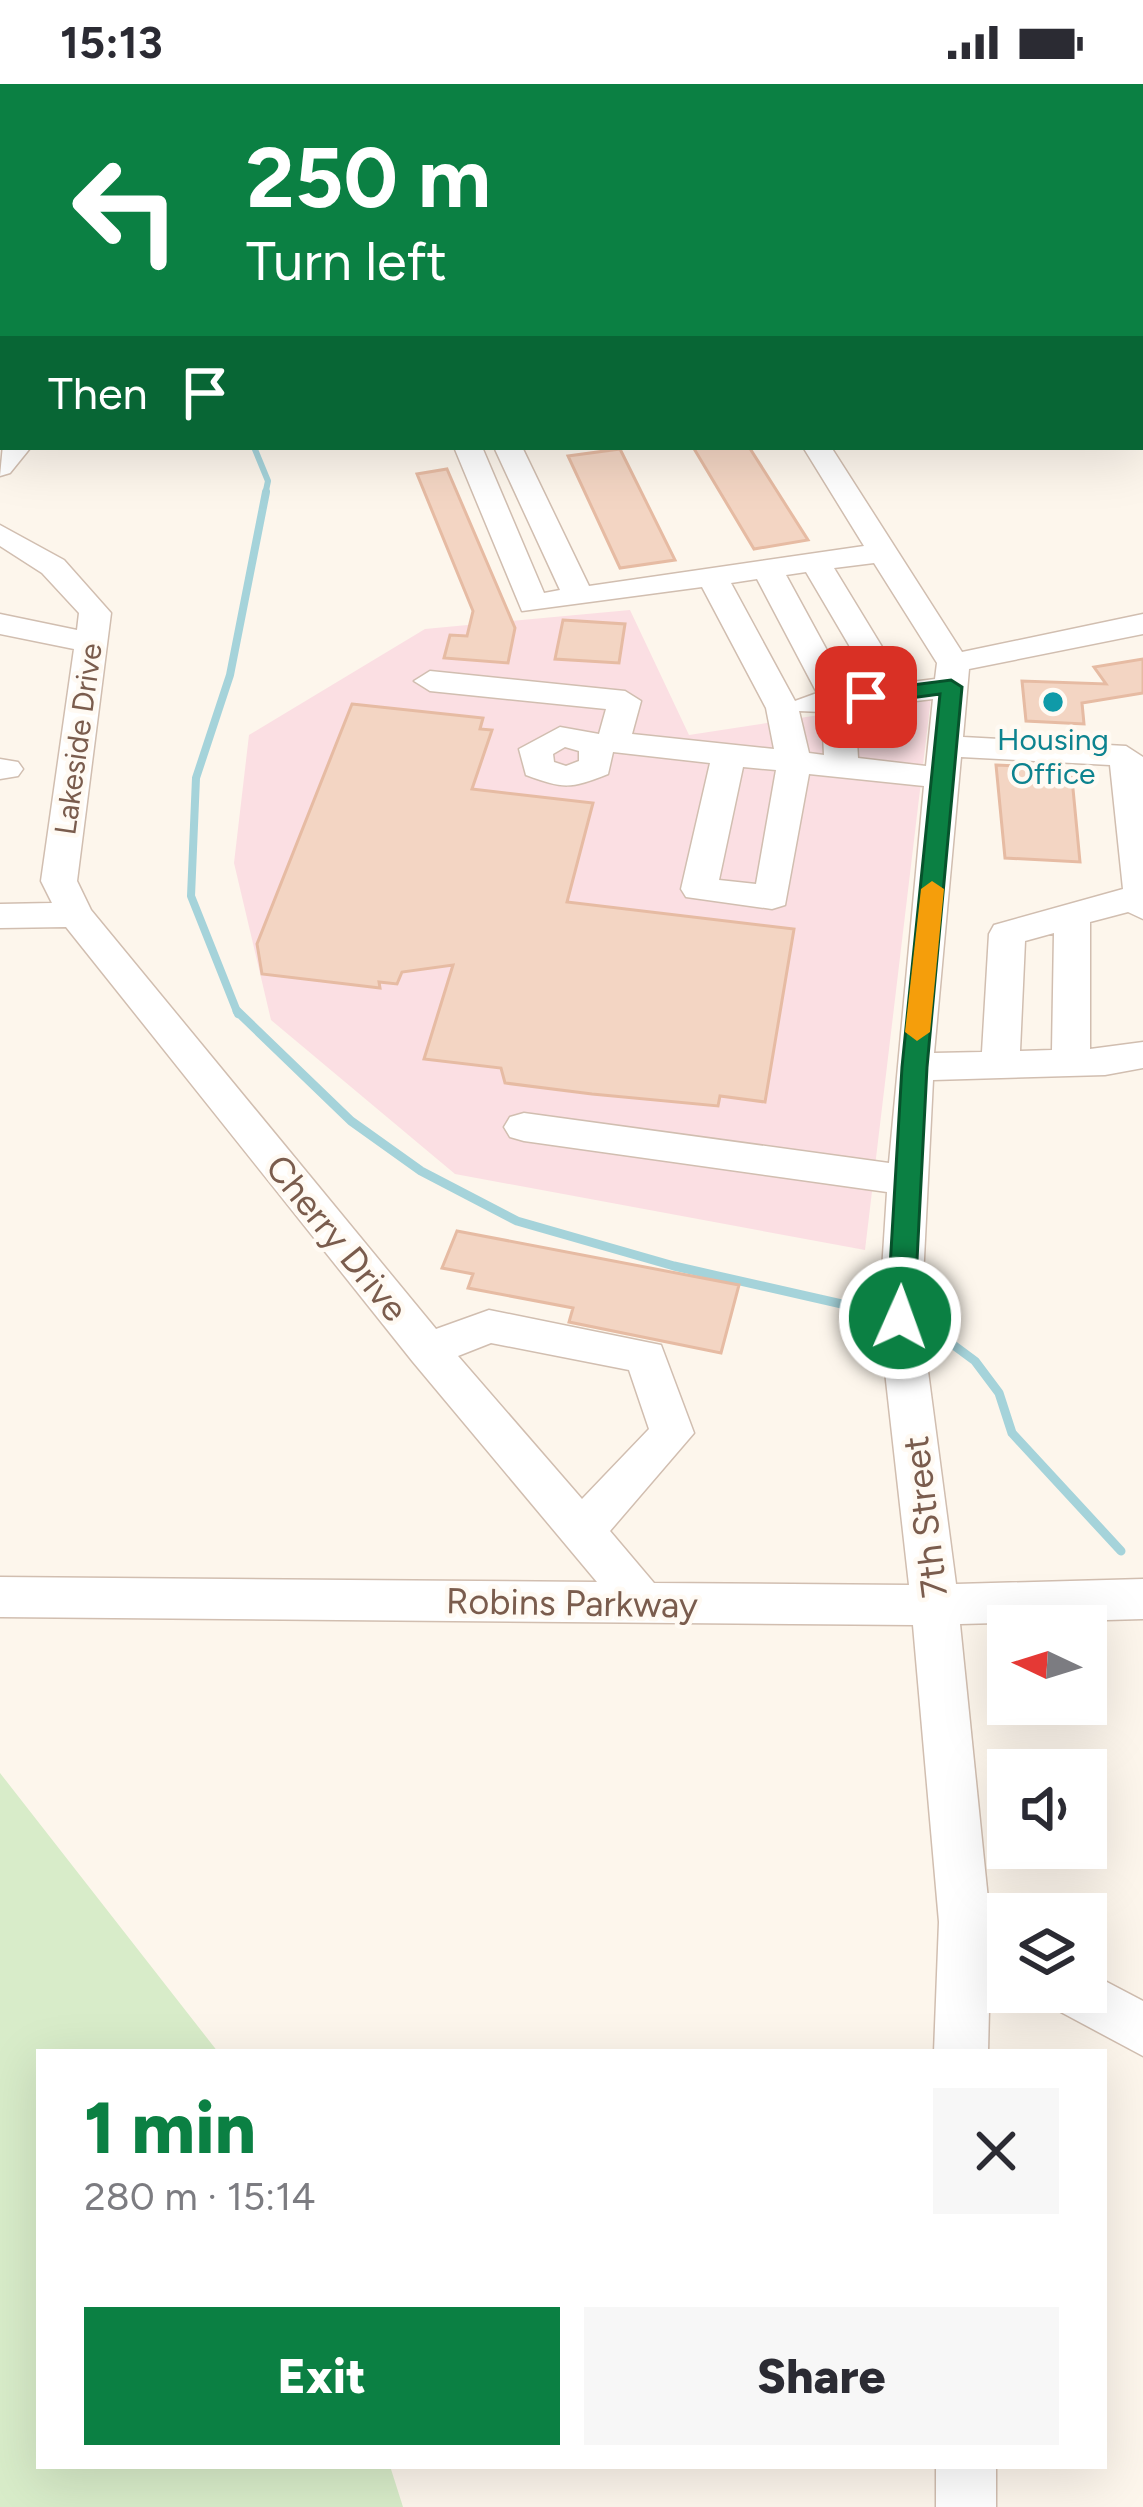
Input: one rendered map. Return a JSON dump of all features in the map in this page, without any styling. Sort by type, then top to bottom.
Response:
[{"type":"street","points":[[469,450],[533,604],[884,552]]},
{"type":"street","points":[[509,450],[579,597]]},
{"type":"street","points":[[820,450],[884,552],[952,675]]},
{"type":"street","name":"Lakeside Drive","points":[[0,534],[26,546],[84,596],[94,613],[59,880],[76,915]]},
{"type":"street","points":[[815,562],[894,694]]},
{"type":"street","points":[[767,569],[838,701],[842,767]]},
{"type":"street","points":[[712,576],[782,708],[794,762],[772,897],[699,889],[729,754]]},
{"type":"street","points":[[0,624],[92,643]]},
{"type":"street","points":[[782,708],[894,694],[1142,626]]},
{"type":"street","name":"7th Street","points":[[952,675],[914,1067],[900,1318],[935,1605],[987,1936],[962,2049]]},
{"type":"street","points":[[430,681],[625,701],[605,744],[842,767],[1126,756],[1142,901],[1006,934],[1000,1065]]},
{"type":"street","points":[[8,916],[76,915]]},
{"type":"street","name":"Cherry Drive","points":[[76,915],[428,1350],[643,1604]]},
{"type":"street","points":[[1071,1063],[1072,916]]},
{"type":"street","points":[[914,1067],[1071,1063],[1143,1055]]},
{"type":"street","points":[[524,1127],[906,1180]]},
{"type":"street","points":[[428,1350],[489,1326],[646,1358],[672,1433],[583,1529]]},
{"type":"street","name":"Robins Parkway","points":[[0,1597],[935,1605],[1143,1599]]},
{"type":"street","points":[[1107,2003],[1136,2013]]},
{"type":"street","points":[[966,2469],[966,2507]]},
{"type":"shaded area","points":[[630,610],[689,735],[931,698],[865,1250],[455,1174],[271,1020],[234,863],[249,735],[425,629]]},
{"type":"green space","points":[[0,1773],[216,2049],[36,2049],[36,2469],[391,2469],[403,2507],[0,2507]]},
{"type":"building","points":[[620,450],[675,560],[620,568],[568,456]]},
{"type":"building","points":[[695,450],[751,450],[808,540],[754,549]]},
{"type":"building","points":[[447,469],[515,628],[508,663],[444,658],[450,635],[467,636],[473,611],[417,474]]},
{"type":"building","points":[[563,620],[625,624],[619,663],[555,659]]},
{"type":"building","points":[[1143,659],[1143,693],[1082,703],[1084,724],[1026,721],[1022,681],[1106,684],[1094,667]]},
{"type":"building","points":[[352,704],[483,718],[480,729],[492,730],[472,789],[593,803],[567,902],[794,929],[765,1102],[720,1096],[718,1106],[592,1094],[505,1083],[501,1068],[424,1059],[453,965],[402,972],[397,984],[379,982],[380,988],[262,974],[257,944]]},
{"type":"building","points":[[996,765],[1071,768],[1080,862],[1005,858]]},
{"type":"building","points":[[457,1231],[739,1285],[721,1353],[569,1322],[573,1308],[468,1288],[473,1274],[442,1268]]},
{"type":"waterway","points":[[255,450],[268,481],[265,495]]},
{"type":"waterway","points":[[238,1014],[191,896],[196,778],[230,675],[266,492]]},
{"type":"waterway","points":[[237,1011],[351,1121],[421,1171],[517,1221],[674,1266],[877,1312]]},
{"type":"waterway","points":[[925,1324],[975,1361],[999,1393],[1012,1433],[1121,1551]]},
{"type":"slow traffic","points":[[917,1032],[932,889]]},
{"type":"place","name":"Housing Office","points":[[1053,702]]},
{"type":"route","points":[[866,697],[951,687],[914,1067],[900,1318]]}]
